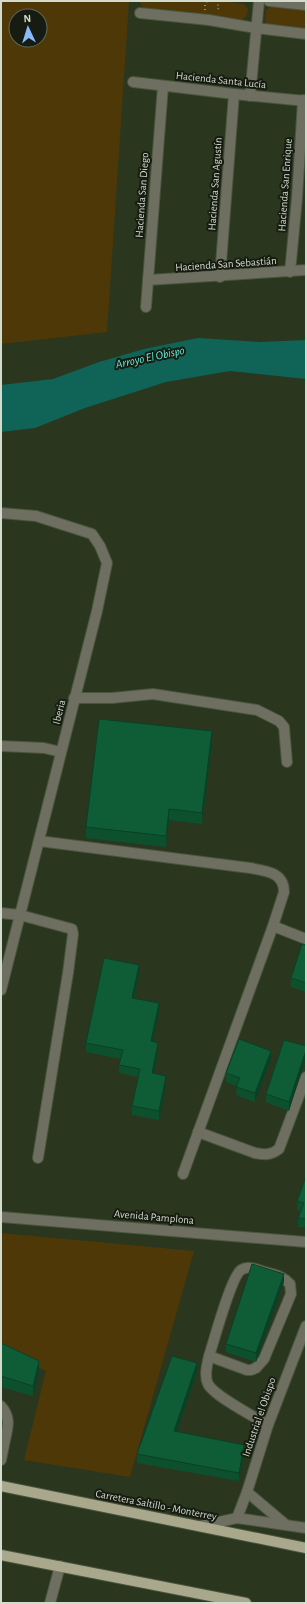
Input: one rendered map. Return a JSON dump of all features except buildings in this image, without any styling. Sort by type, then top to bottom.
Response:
[{"type":"main road","name":"Carretera Saltillo - Monterrey","points":[[1,1486],[306,1548]]},
{"type":"main road","points":[[1,1554],[246,1603]]},
{"type":"street","points":[[250,96],[259,1]]},
{"type":"street","points":[[269,1],[306,5]]},
{"type":"street","points":[[140,13],[221,22],[306,34]]},
{"type":"street","name":"Hacienda Santa Lucía","points":[[133,82],[250,96],[304,100]]},
{"type":"street","name":"Hacienda San Diego","points":[[146,307],[163,86]]},
{"type":"street","name":"Hacienda San Agustín","points":[[220,277],[234,94]]},
{"type":"street","name":"Hacienda San Enrique","points":[[290,272],[302,198],[304,100]]},
{"type":"street","name":"Hacienda San Sebastián","points":[[148,280],[220,277],[306,270]]},
{"type":"street","name":"Iberia","points":[[1,513],[36,516],[92,534],[100,546],[107,563],[97,611],[1,990]]},
{"type":"street","points":[[74,698],[112,698],[153,694],[257,710],[279,721],[284,727],[287,762]]},
{"type":"street","points":[[1,746],[44,748],[61,752]]},
{"type":"street","points":[[39,841],[250,868],[273,873],[282,880],[284,887],[273,926],[183,1174]]},
{"type":"street","points":[[1,913],[20,915],[72,929],[73,934],[67,981],[38,1158]]},
{"type":"street","points":[[273,926],[306,938]]},
{"type":"street","points":[[198,1132],[255,1153],[264,1155],[274,1153],[279,1149],[306,1077]]},
{"type":"street","name":"Avenida Pamplona","points":[[1,1217],[306,1242]]},
{"type":"street","points":[[209,1356],[247,1370],[256,1368],[264,1359],[290,1294],[290,1284],[281,1276],[251,1268],[246,1268],[240,1271],[233,1284],[209,1356],[206,1374],[211,1387],[241,1409],[268,1425]]},
{"type":"street","name":"Industrial el Obispo","points":[[237,1518],[247,1492],[268,1425],[306,1326]]},
{"type":"street","points":[[1,1406],[9,1421],[3,1440],[1,1460]]},
{"type":"street","points":[[247,1492],[285,1524]]},
{"type":"street","points":[[202,1526],[237,1518],[306,1528]]},
{"type":"street","points":[[50,1603],[60,1566]]},
{"type":"path","points":[[207,1],[204,7],[208,13]]},
{"type":"path","points":[[213,13],[218,9],[218,4],[216,1]]},
{"type":"shaded area","points":[[1,1],[129,1],[107,332],[1,344]]},
{"type":"shaded area","points":[[139,1],[221,1],[244,4],[248,9],[247,15],[242,20],[143,8]]},
{"type":"shaded area","points":[[274,5],[306,9],[306,34],[269,29],[265,21],[266,10]]},
{"type":"shaded area","points":[[1,1233],[194,1251],[130,1477],[24,1460],[46,1371],[1,1349]]},
{"type":"water","name":"Arroyo El Obispo","points":[[198,338],[260,342],[306,340],[306,379],[230,371],[166,382],[85,408],[35,428],[1,432],[1,385],[53,379],[99,362],[144,349]]}]
